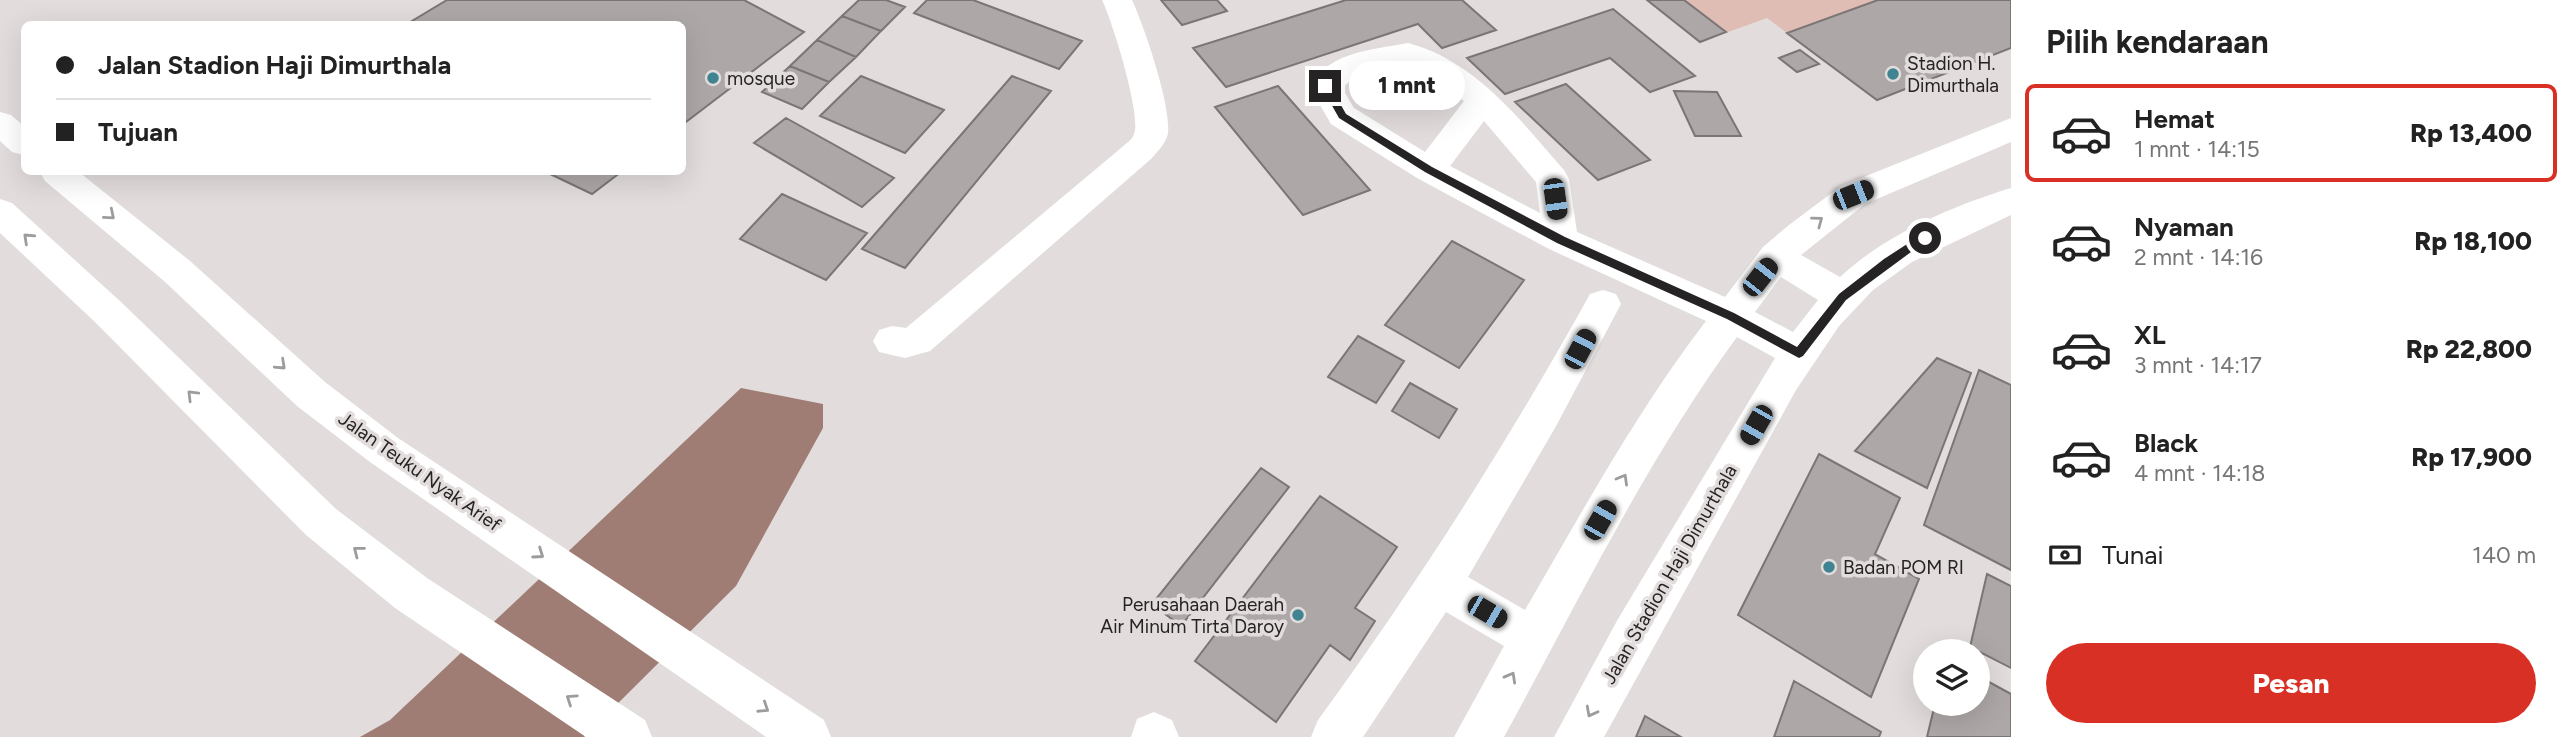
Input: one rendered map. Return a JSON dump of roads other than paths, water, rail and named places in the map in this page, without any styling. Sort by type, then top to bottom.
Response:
[{"type":"main road","points":[[892,341],[905,343],[917,340],[1139,150],[1151,136],[1152,115],[1143,77],[1125,17],[1117,0]]},
{"type":"main road","points":[[1561,240],[1552,179],[1483,99],[1427,60],[1408,52],[1351,64],[1325,86],[1342,116],[1429,170],[1561,240],[1730,316],[1799,353]]},
{"type":"main road","points":[[1429,170],[1483,99]]},
{"type":"main road","points":[[0,123],[21,141]]},
{"type":"main road","points":[[1478,737],[1627,473],[1696,363],[1776,257],[1801,234],[1853,195],[2003,142]]},
{"type":"main road","name":"Jalan Teuku Nyak Arief","points":[[61,175],[177,271],[311,394],[384,450],[807,737]]},
{"type":"main road","name":"Jalan Stadion Haji Dimurthala","points":[[1577,737],[1616,664],[1799,353],[1843,297],[1888,261],[1925,238],[2011,201]]},
{"type":"main road","points":[[0,212],[108,312],[321,522],[411,593],[628,737]]},
{"type":"main road","points":[[1776,257],[1843,297]]},
{"type":"main road","points":[[1335,737],[1441,585],[1544,416],[1603,304]]},
{"type":"main road","points":[[1441,585],[1532,638]]},
{"type":"place","name":"Stadion H. Dimurthala","points":[[1893,74]]},
{"type":"place","name":"mosque","points":[[713,78]]},
{"type":"place","name":"Badan POM RI","points":[[1829,567]]},
{"type":"place","name":"Perusahaan Daerah Air Minum Tirta Daroy","points":[[1298,615]]}]
